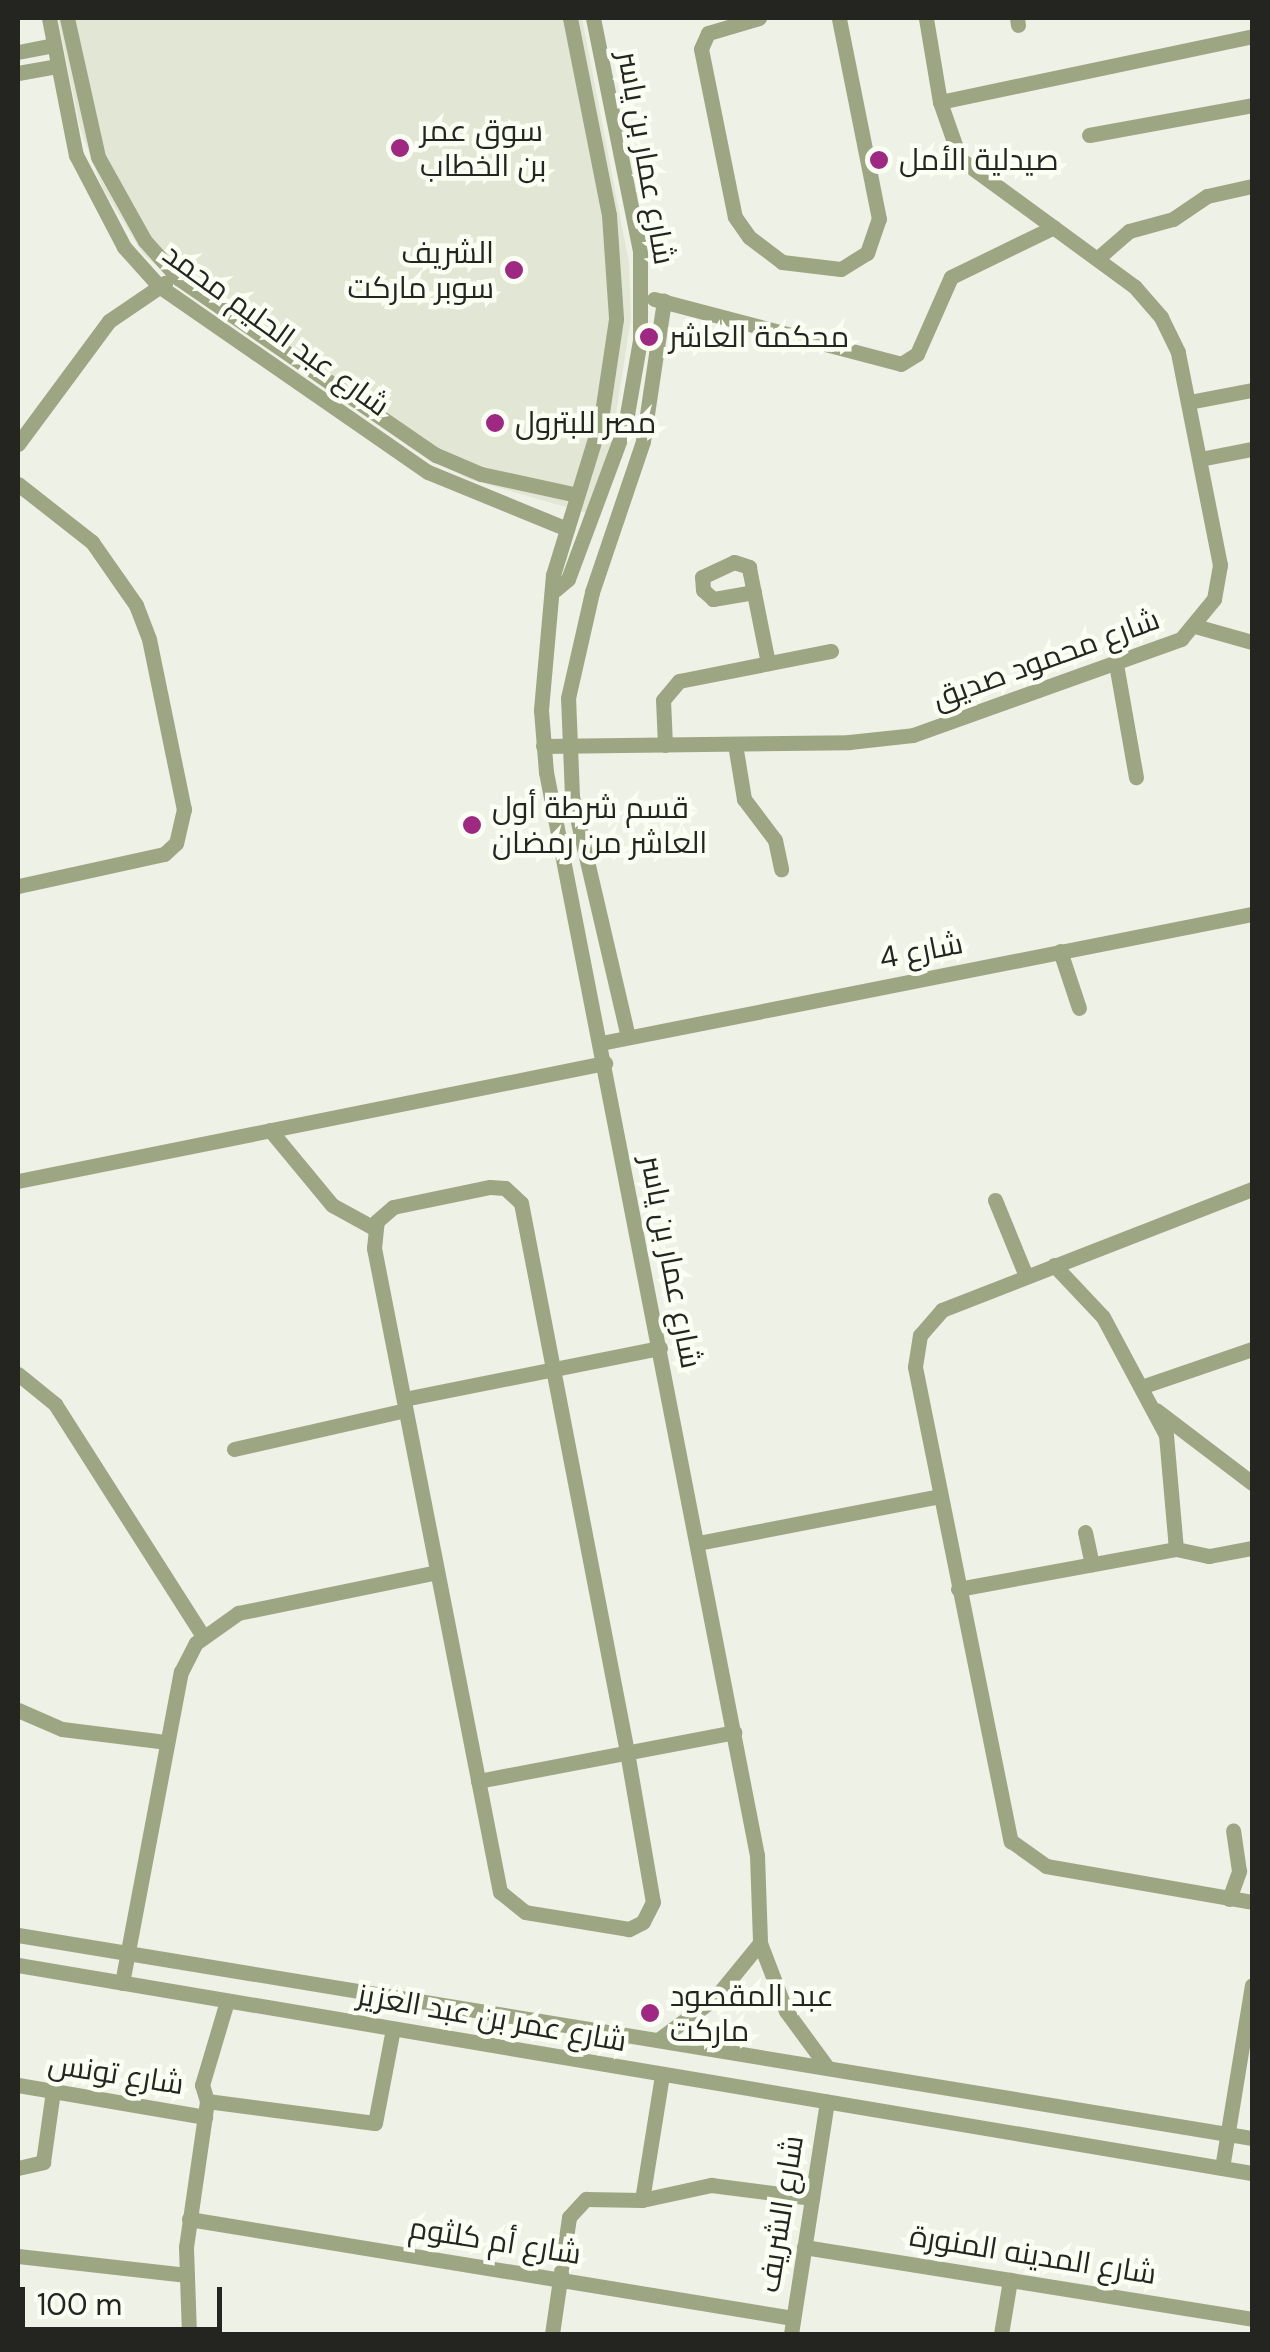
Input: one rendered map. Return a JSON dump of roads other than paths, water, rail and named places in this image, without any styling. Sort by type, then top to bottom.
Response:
[{"type":"street","name":"شارع عبد الحليم محمد","points":[[49,18],[72,140],[97,203],[159,286],[404,457],[452,483],[567,530]]},
{"type":"street","name":"شارع عبد الحليم محمد","points":[[67,18],[98,156],[146,241],[178,278],[460,467],[578,495]]},
{"type":"street","name":"شارع عمار بن ياسر","points":[[570,18],[615,265],[613,353],[601,419],[567,530],[554,590],[544,674],[544,746],[760,1876],[760,1944],[786,2012],[827,2067]]},
{"type":"street","name":"شارع عمار بن ياسر","points":[[554,590],[568,579],[625,426],[641,296],[640,251],[593,18]]},
{"type":"street","points":[[759,18],[708,33],[701,50],[736,217],[749,237],[782,262],[841,269],[867,254],[879,219],[839,18]]},
{"type":"street","name":"شارع محمود صديق","points":[[544,746],[735,744],[913,734],[1181,640],[1214,599],[1220,565],[1178,352],[1161,317],[1098,258],[960,159],[940,102],[926,18]]},
{"type":"street","points":[[940,102],[1252,36]]},
{"type":"street","points":[[18,52],[53,46]]},
{"type":"street","points":[[18,73],[56,66]]},
{"type":"street","points":[[1089,134],[1252,105]]},
{"type":"street","points":[[1098,258],[1129,231],[1173,219],[1206,196],[1252,186]]},
{"type":"street","points":[[641,296],[900,364],[917,354],[951,277],[1054,228]]},
{"type":"street","points":[[18,444],[110,321],[159,286],[178,278]]},
{"type":"street","points":[[628,1037],[572,796],[567,746],[574,662],[643,440],[664,302]]},
{"type":"street","points":[[1189,402],[1252,390]]},
{"type":"street","points":[[601,419],[625,426]]},
{"type":"street","points":[[1200,460],[1252,449]]},
{"type":"street","points":[[452,483],[460,467]]},
{"type":"street","points":[[18,484],[92,542],[136,605],[150,639],[184,809],[182,828],[164,854],[18,886]]},
{"type":"street","points":[[754,592],[768,663]]},
{"type":"street","points":[[1195,626],[1252,642]]},
{"type":"street","points":[[665,745],[662,712],[669,689],[831,651]]},
{"type":"street","points":[[1116,664],[1136,777]]},
{"type":"street","points":[[735,744],[744,799],[776,840],[781,869]]},
{"type":"street","name":"شارع 4","points":[[601,1043],[1252,914]]},
{"type":"street","points":[[1060,952],[1080,1008]]},
{"type":"street","points":[[18,1181],[605,1063]]},
{"type":"street","points":[[270,1130],[332,1205],[374,1228]]},
{"type":"street","points":[[490,1187],[511,1192],[520,1204],[653,1902],[643,1922],[629,1929],[510,1906],[500,1892],[404,1404],[374,1228],[400,1205],[490,1187]]},
{"type":"street","points":[[1252,1189],[942,1310],[920,1335],[915,1367],[1003,1820],[1016,1848],[1046,1866],[1252,1902]]},
{"type":"street","points":[[995,1200],[1026,1276]]},
{"type":"street","points":[[1054,1265],[1093,1302],[1170,1448],[1168,1521],[1176,1549]]},
{"type":"street","points":[[234,1448],[553,1369],[660,1348]]},
{"type":"street","points":[[1141,1387],[1252,1349]]},
{"type":"street","points":[[18,1374],[55,1404],[202,1635]]},
{"type":"street","points":[[1150,1406],[1252,1483]]},
{"type":"street","points":[[698,1544],[939,1496]]},
{"type":"street","points":[[1085,1532],[1092,1564]]},
{"type":"street","points":[[958,1588],[1176,1549],[1209,1556],[1252,1548]]},
{"type":"street","points":[[122,1983],[181,1672],[202,1635],[238,1613],[437,1572]]},
{"type":"street","points":[[18,1710],[62,1729],[166,1742]]},
{"type":"street","points":[[478,1780],[734,1732]]},
{"type":"street","points":[[1229,1898],[1238,1871],[1233,1830]]},
{"type":"street","name":"شارع عمر بن عبد العزيز","points":[[18,1934],[1252,2138]]},
{"type":"street","points":[[658,2040],[715,1998],[760,1944]]},
{"type":"street","name":"شارع عمر بن عبد العزيز","points":[[18,1965],[1252,2173]]},
{"type":"street","points":[[1222,2168],[1252,1984]]},
{"type":"street","points":[[189,2334],[189,2219],[206,2104],[217,2086],[212,2068],[227,2001]]},
{"type":"street","name":"شارع تونس","points":[[18,2085],[375,2123],[393,2029]]},
{"type":"street","points":[[642,2200],[662,2074]]},
{"type":"street","points":[[18,2168],[43,2162],[53,2091]]},
{"type":"street","name":"شارع الشريف","points":[[792,2326],[827,2102]]},
{"type":"street","points":[[552,2334],[570,2217],[578,2203],[642,2200],[711,2185],[812,2198]]},
{"type":"street","name":"شارع أم كلثوم","points":[[189,2219],[560,2278],[792,2326]]},
{"type":"street","name":"شارع المدينه المنورة","points":[[804,2246],[1252,2319]]},
{"type":"street","points":[[18,2256],[187,2275]]},
{"type":"street","points":[[1000,2334],[1010,2280]]},
{"type":"place","name":"سوق عمر بن الخطاب","points":[[400,148]]},
{"type":"place","name":"صيدلية الأمل","points":[[879,160]]},
{"type":"place","name":"الشريف سوبر ماركت","points":[[514,270]]},
{"type":"place","name":"محكمة العاشر","points":[[649,337]]},
{"type":"place","name":"مصر للبترول","points":[[495,423]]},
{"type":"place","name":"قسم شرطة أول العاشر من رمضان","points":[[472,825]]},
{"type":"place","name":"عبد المقصود ماركت","points":[[650,2013]]}]
